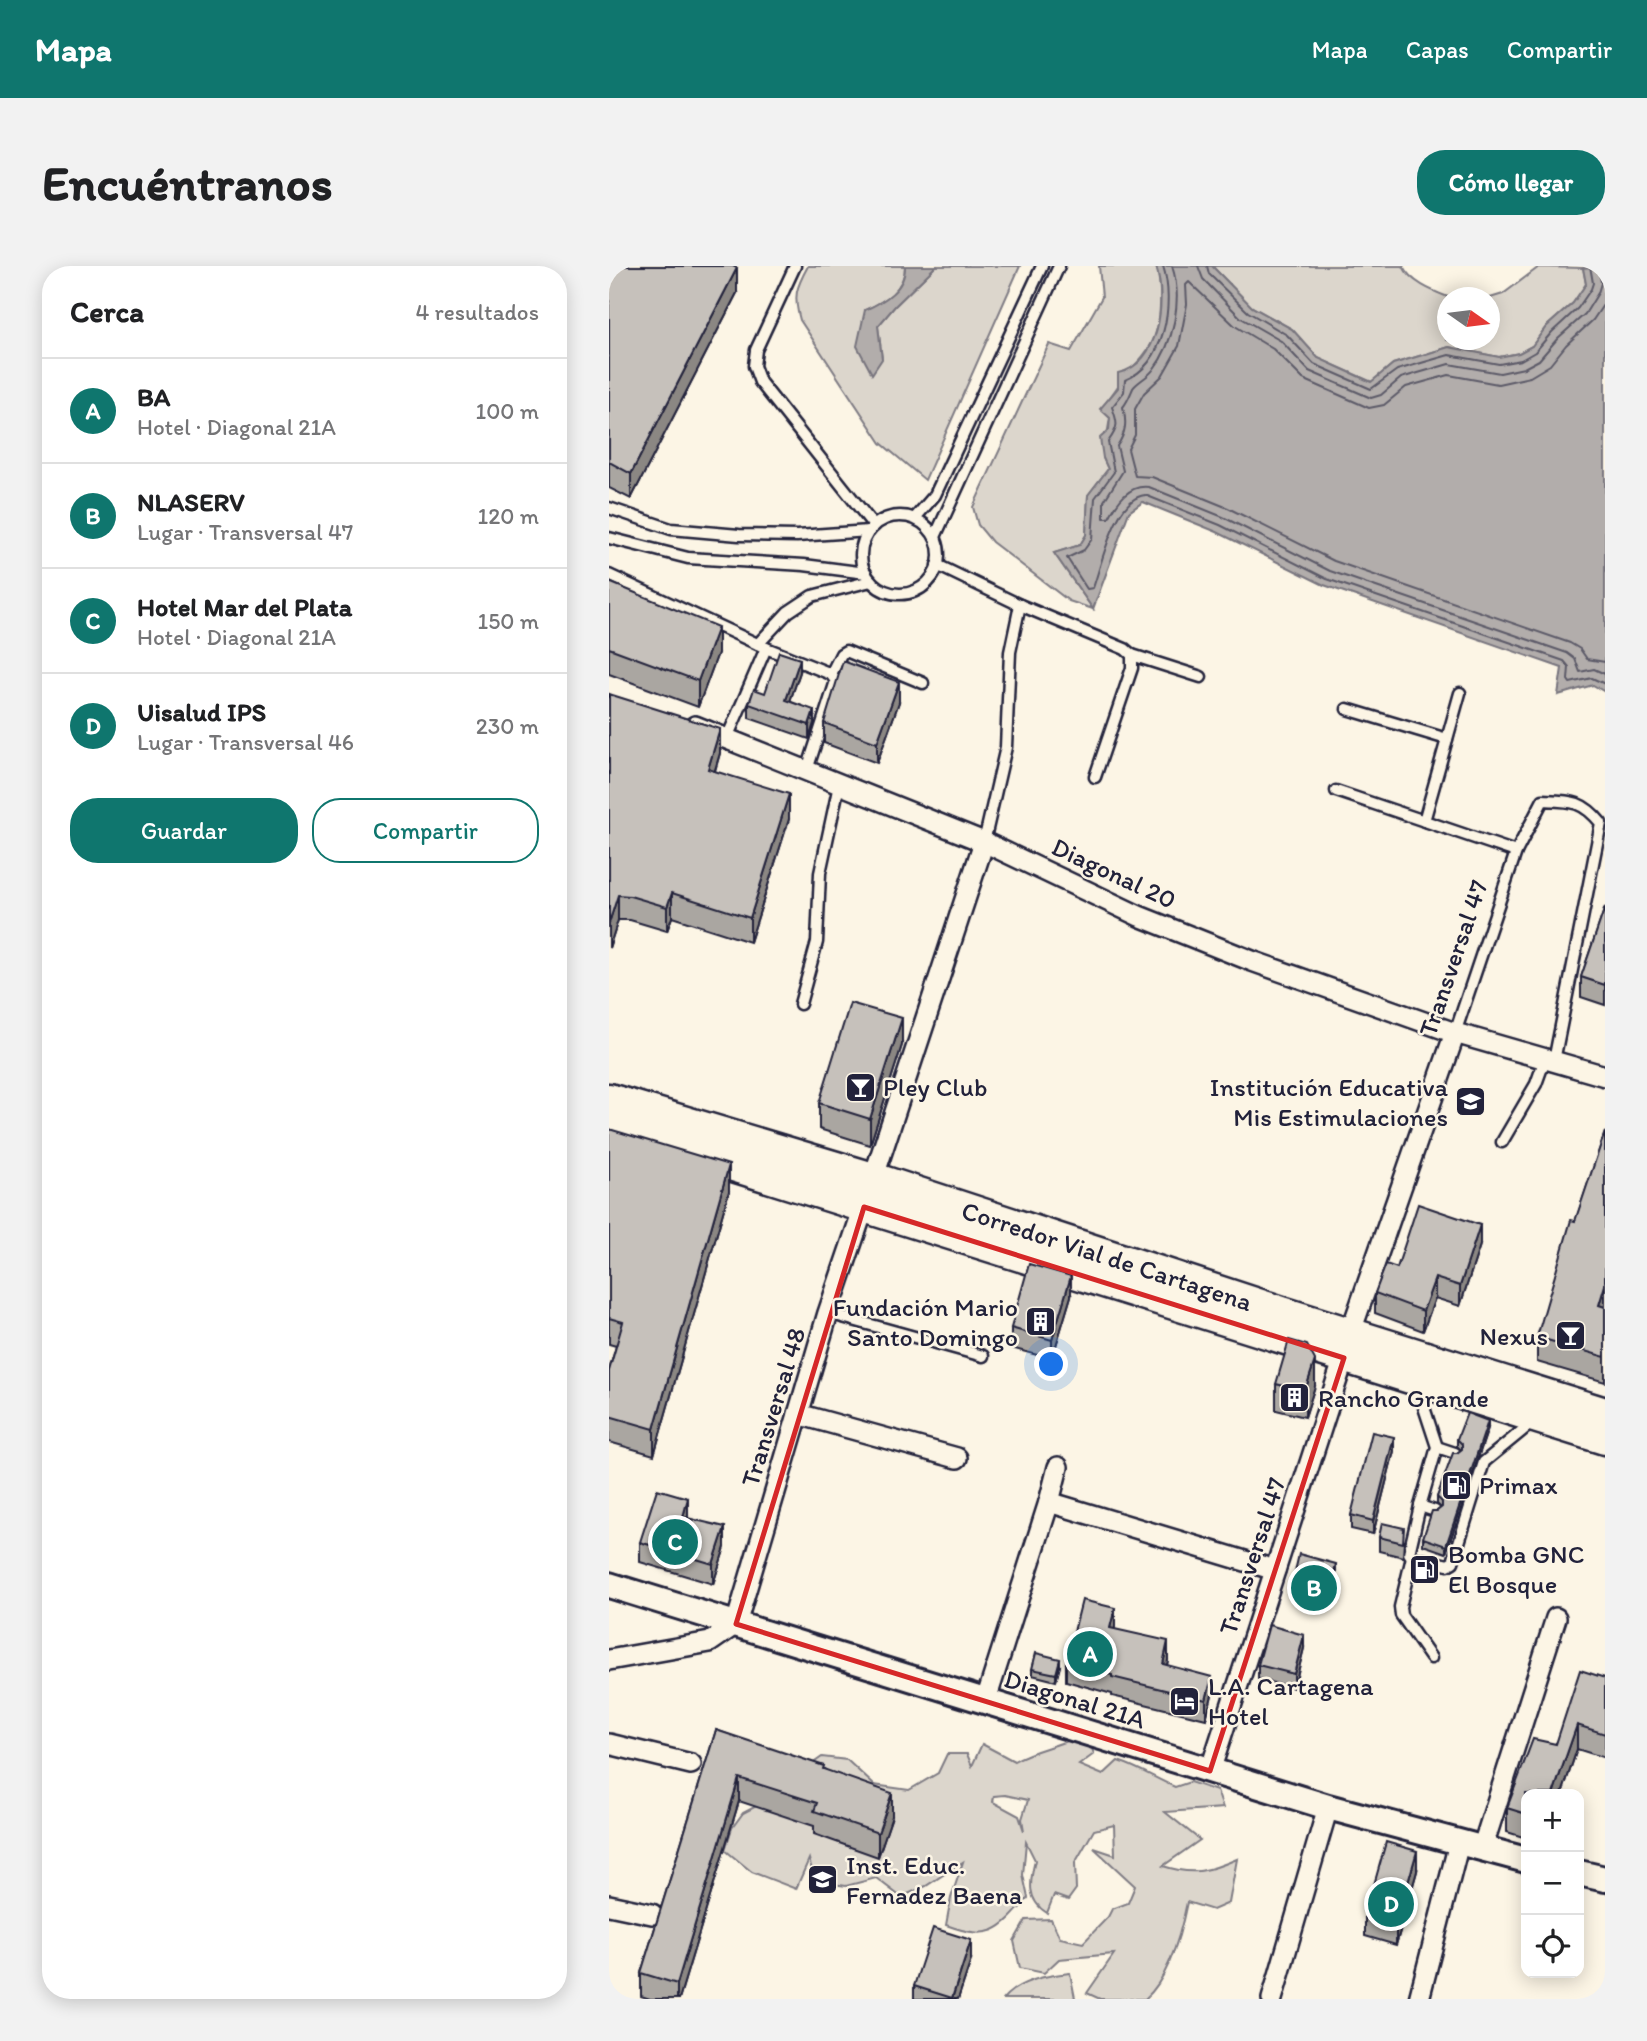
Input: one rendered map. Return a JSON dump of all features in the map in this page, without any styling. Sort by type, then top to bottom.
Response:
[{"type":"main road","name":"Corredor Vial de Cartagena","points":[[609,1100],[868,1193],[1347,1347],[1605,1414]]},
{"type":"main road","name":"Corredor Vial de Cartagena","points":[[609,1126],[868,1193]]},
{"type":"main road","name":"Corredor Vial de Cartagena","points":[[1347,1347],[1415,1379],[1544,1399],[1605,1438]]},
{"type":"street","name":"Diagonal 20","points":[[674,719],[984,842],[1139,916],[1252,961],[1455,1033],[1605,1076]]},
{"type":"street","name":"Transversal 48","points":[[736,1624],[828,1313],[984,842]]},
{"type":"street","name":"Transversal 47","points":[[1210,1771],[1347,1347],[1455,1033]]},
{"type":"street","points":[[798,1414],[957,1458]]},
{"type":"street","points":[[985,1703],[1058,1467]]},
{"type":"street","points":[[1049,1502],[1275,1570]]},
{"type":"street","name":"Diagonal 21A","points":[[609,1585],[1328,1807],[1521,1859]]},
{"type":"street","points":[[1419,1999],[1470,1846],[1556,1618]]},
{"type":"street","points":[[609,1660],[710,1642],[736,1624]]},
{"type":"street","points":[[609,1744],[691,1764]]},
{"type":"street","points":[[1272,1999],[1328,1807]]},
{"type":"street","points":[[1584,1874],[1605,1879]]},
{"type":"street","points":[[609,1905],[652,1914]]},
{"type":"lane","points":[[795,266],[756,350],[754,366],[759,382],[871,529]]},
{"type":"lane","points":[[915,519],[935,495],[1042,266]]},
{"type":"lane","points":[[935,537],[1059,266]]},
{"type":"lane","points":[[609,508],[671,529],[739,535],[797,536],[871,529]]},
{"type":"lane","points":[[896,516],[915,519],[935,537],[939,551],[937,565],[924,586],[908,593],[884,591],[868,577],[861,556],[865,539],[871,529],[887,518],[896,516]]},
{"type":"lane","points":[[609,538],[688,558],[804,565],[868,577]]},
{"type":"lane","points":[[937,565],[1020,605],[1125,649],[1132,655],[1202,677]]},
{"type":"lane","points":[[609,575],[762,646],[831,674],[836,681],[807,770]]},
{"type":"lane","points":[[726,738],[762,646],[788,612],[812,596],[868,577]]},
{"type":"lane","points":[[984,842],[1006,747],[1010,652],[1020,605]]},
{"type":"lane","points":[[831,674],[841,654],[846,652],[923,683]]},
{"type":"lane","points":[[1095,777],[1132,668],[1132,655]]},
{"type":"lane","points":[[1424,821],[1460,694]]},
{"type":"lane","points":[[1347,709],[1447,739]]},
{"type":"lane","points":[[800,1004],[817,942],[820,873],[839,785]]},
{"type":"lane","points":[[1336,791],[1516,852]]},
{"type":"lane","name":"Transversal 47","points":[[1455,1033],[1516,852],[1543,800],[1565,801],[1588,807],[1601,822],[1549,1060]]},
{"type":"lane","points":[[1502,1142],[1549,1060]]},
{"type":"lane","points":[[828,1313],[983,1356]]},
{"type":"lane","points":[[1415,1379],[1437,1447],[1409,1553],[1412,1557],[1400,1606],[1401,1615],[1431,1658]]},
{"type":"lane","points":[[1412,1557],[1448,1565],[1453,1562],[1462,1519],[1481,1461],[1544,1399]]},
{"type":"lane","points":[[1437,1447],[1455,1452]]},
{"type":"lane","points":[[1420,1506],[1435,1511]]},
{"type":"highlighted area","points":[[864,1207],[1344,1358],[1210,1771],[736,1624]]},
{"type":"shaded area","points":[[808,266],[905,266],[898,288],[886,299],[865,310],[882,359],[878,326],[936,266],[1020,266],[925,480],[881,443],[800,320],[797,292]]},
{"type":"shaded area","points":[[1099,266],[1156,266],[1160,304],[1158,324],[1151,345],[1101,409],[1110,418],[1103,458],[1108,469],[1088,495],[1086,535],[1080,545],[1054,553],[1093,609],[1069,601],[992,542],[978,525],[973,507],[1049,344],[1071,351],[1102,297]]},
{"type":"shaded area","points":[[1212,266],[1403,266],[1416,281],[1437,292],[1437,350],[1439,350],[1393,364],[1372,382],[1318,358],[1292,329],[1252,307]]},
{"type":"shaded area","points":[[1539,267],[1583,268],[1586,284],[1573,303],[1546,327],[1532,346],[1519,353],[1499,357],[1464,350],[1500,350],[1500,295]]},
{"type":"shaded area","points":[[1074,1738],[1089,1741],[1094,1754],[1079,1765],[1103,1775],[1118,1761],[1175,1787],[1190,1782],[1217,1791],[1223,1808],[1165,1812],[1200,1840],[1163,1866],[1184,1871],[1201,1871],[1237,1859],[1229,1903],[1213,1910],[1187,1902],[1167,1967],[1145,1999],[1100,1999],[1087,1993],[1114,1954],[1059,1959],[1044,1973],[1020,1968],[1014,1941],[1026,1920],[1051,1919],[1060,1938],[1083,1943],[1108,1917],[1112,1909],[1128,1903],[1135,1886],[1094,1848],[1115,1855],[1114,1825],[1094,1830],[1075,1863],[1076,1889],[1068,1900],[1054,1895],[1047,1913],[1040,1908],[1031,1890],[1035,1860],[1026,1842],[1023,1875],[1028,1898],[1001,1926],[984,1932],[961,1930],[946,1925],[951,1898],[963,1862],[926,1886],[901,1897],[876,1878],[846,1886],[815,1881],[809,1859],[796,1889],[752,1872],[725,1850],[732,1828],[743,1813],[785,1791],[802,1771],[822,1757],[847,1760],[874,1785],[909,1790],[938,1773],[947,1754],[967,1754],[972,1766],[982,1744],[1014,1761]],"holes":[[[1005,1795],[1028,1800],[1022,1819],[1024,1831],[1019,1816],[993,1802],[994,1796]]]},
{"type":"shaded area","points":[[1070,1973],[1075,1998],[1003,1999],[1025,1983]]},
{"type":"water","points":[[905,266],[936,266],[878,326],[882,359],[872,374],[857,346],[865,310],[886,299],[898,288]]},
{"type":"water","points":[[1156,266],[1212,266],[1252,307],[1292,329],[1318,358],[1371,382],[1393,364],[1439,350],[1464,350],[1499,357],[1519,353],[1532,346],[1546,327],[1573,303],[1586,284],[1583,268],[1605,266],[1605,692],[1593,685],[1558,695],[1562,668],[1324,585],[1217,532],[1143,502],[1129,512],[1093,609],[1054,553],[1080,545],[1086,535],[1088,495],[1108,469],[1100,438],[1109,430],[1110,418],[1100,409],[1118,388],[1118,373],[1132,367],[1143,357],[1151,344],[1160,312]]},
{"type":"building","points":[[609,266],[737,268],[631,474],[609,462]]},
{"type":"building","points":[[609,582],[718,627],[698,681],[609,648]]},
{"type":"building","points":[[779,652],[800,659],[786,700],[814,710],[809,725],[749,704],[754,689],[765,693]]},
{"type":"building","points":[[843,661],[899,682],[877,743],[824,723]]},
{"type":"building","points":[[609,694],[720,729],[708,769],[789,794],[750,918],[672,893],[667,907],[618,895],[609,923]]},
{"type":"building","points":[[1605,907],[1605,985],[1581,977]]},
{"type":"building","name":"Pley Club","points":[[850,1003],[902,1018],[870,1119],[819,1103]]},
{"type":"building","points":[[609,1129],[729,1165],[654,1429],[609,1416],[609,1371],[623,1322],[609,1318]]},
{"type":"building","points":[[1605,1132],[1605,1285],[1599,1305],[1605,1307],[1605,1357],[1537,1337],[1571,1220],[1575,1221]]},
{"type":"building","points":[[1418,1204],[1480,1225],[1460,1286],[1435,1278],[1423,1311],[1375,1293],[1386,1264],[1397,1268]]},
{"type":"building","name":"Fundación Mario Santo Domingo","points":[[1029,1264],[1071,1276],[1052,1340],[1011,1328]]},
{"type":"building","points":[[1289,1340],[1307,1345],[1315,1360],[1305,1391],[1276,1384]]},
{"type":"building","name":"Primax","points":[[1467,1413],[1488,1421],[1446,1546],[1423,1538],[1432,1511],[1442,1507],[1442,1502],[1437,1497],[1453,1453],[1462,1449],[1462,1444],[1457,1439]]},
{"type":"building","points":[[1372,1432],[1394,1437],[1373,1521],[1351,1515]]},
{"type":"building","points":[[657,1489],[688,1498],[683,1517],[725,1527],[713,1564],[640,1542]]},
{"type":"building","points":[[1382,1523],[1404,1528],[1403,1543],[1379,1537]]},
{"type":"building","points":[[1299,1554],[1336,1564],[1328,1594],[1292,1585]]},
{"type":"building","points":[[1082,1600],[1115,1608],[1110,1628],[1168,1641],[1163,1664],[1212,1677],[1206,1700],[1066,1663]]},
{"type":"building","points":[[1269,1625],[1304,1635],[1294,1674],[1258,1665]]},
{"type":"building","points":[[1036,1653],[1060,1659],[1056,1674],[1032,1669]]},
{"type":"building","points":[[1580,1670],[1605,1678],[1605,1734],[1577,1725],[1555,1789],[1521,1789],[1521,1812],[1507,1808],[1533,1739],[1556,1744]]},
{"type":"building","points":[[716,1730],[824,1766],[823,1769],[892,1793],[878,1833],[814,1811],[817,1803],[739,1778],[677,1984],[641,1973]]},
{"type":"building","points":[[1386,1842],[1417,1851],[1396,1925],[1365,1917]]},
{"type":"building","points":[[933,1928],[971,1940],[952,1998],[914,1986]]},
{"type":"place","name":"Pley Club","points":[[860,1087]]},
{"type":"place","name":"Institución Educativa Mis Estimulaciones","points":[[1471,1102]]},
{"type":"place","name":"Fundación Mario Santo Domingo","points":[[1041,1322]]},
{"type":"place","name":"Nexus","points":[[1571,1336]]},
{"type":"place","name":"Rancho Grande","points":[[1295,1398]]},
{"type":"place","name":"Primax","points":[[1456,1485]]},
{"type":"place","name":"Hotel Mar del Plata","points":[[675,1542]]},
{"type":"place","name":"Bomba GNC El Bosque","points":[[1425,1569]]},
{"type":"place","name":"NLASERV","points":[[1314,1588]]},
{"type":"place","name":"BA","points":[[1090,1654]]},
{"type":"place","name":"L.A. Cartagena Hotel","points":[[1185,1701]]},
{"type":"place","name":"Inst. Educ. Fernadez Baena","points":[[823,1880]]},
{"type":"place","name":"Uisalud IPS","points":[[1391,1904]]}]
